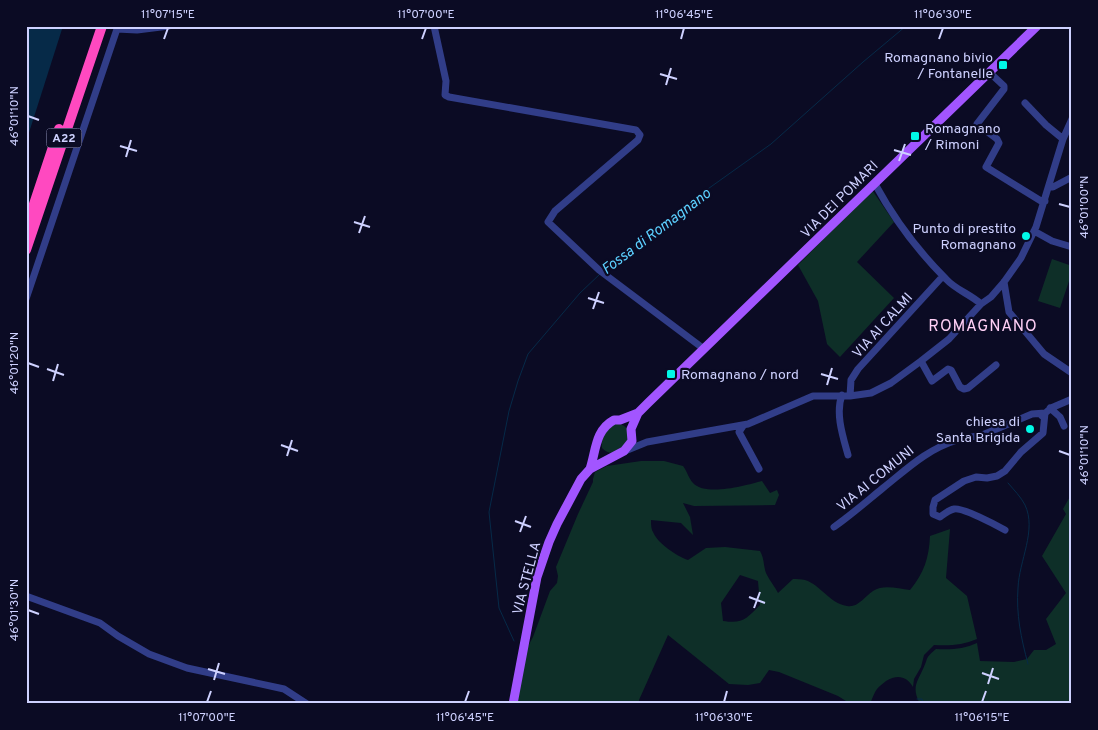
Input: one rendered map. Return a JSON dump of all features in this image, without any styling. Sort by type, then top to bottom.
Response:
[{"type":"highway","name":"A22","points":[[26,228],[94,26]]},
{"type":"highway","name":"A22","points":[[26,250],[102,26]]},
{"type":"main road","name":"VIA DEI POMARI","points":[[596,446],[596,440],[610,422],[638,413],[1036,26]]},
{"type":"main road","name":"VIA DEI POMARI","points":[[624,451],[632,441],[632,431],[638,413]]},
{"type":"main road","points":[[620,420],[632,431]]},
{"type":"main road","points":[[596,446],[603,454],[612,457],[624,451]]},
{"type":"main road","name":"VIA STELLA","points":[[590,469],[596,446]]},
{"type":"main road","name":"VIA STELLA","points":[[513,704],[538,577],[549,542],[572,494],[581,480],[590,469],[612,457]]},
{"type":"street","points":[[26,299],[117,28],[137,30],[169,26]]},
{"type":"street","points":[[434,26],[446,81],[445,95],[448,97],[636,130],[640,135],[638,140],[555,211],[548,222],[599,270],[704,349]]},
{"type":"street","points":[[989,72],[1004,88],[977,124],[997,139],[999,143],[986,167],[1041,201],[1045,201]]},
{"type":"street","points":[[1026,103],[1046,125],[1064,139]]},
{"type":"street","points":[[624,451],[647,442],[743,426],[813,396],[850,396],[871,393],[883,388],[921,361],[949,339],[981,304],[991,297],[1004,282],[1024,251],[1034,232],[1072,119]]},
{"type":"street","points":[[1049,187],[1053,187],[1072,177]]},
{"type":"street","points":[[875,184],[904,232],[943,276],[954,286],[981,304]]},
{"type":"street","points":[[1034,232],[1052,241],[1072,247]]},
{"type":"street","name":"VIA AI CALMI","points":[[850,396],[851,380],[858,369],[943,276]]},
{"type":"street","points":[[1004,282],[1009,312],[1044,354],[1072,373]]},
{"type":"street","points":[[921,361],[932,381],[948,369],[951,370],[960,387],[964,389],[968,388],[996,365]]},
{"type":"street","points":[[1064,402],[1072,394]]},
{"type":"street","points":[[842,395],[838,404],[848,455]]},
{"type":"street","name":"VIA AI COMUNI","points":[[834,527],[908,466],[931,450],[948,443],[980,436],[1032,414],[1046,412],[1072,399]]},
{"type":"street","points":[[1004,530],[969,512],[958,509],[949,511],[940,517],[933,514],[933,508],[936,500],[964,481],[976,477],[987,478],[997,476],[1005,471],[1021,452],[1043,433],[1046,412],[1060,417],[1064,426]]},
{"type":"street","points":[[743,426],[739,432],[759,469]]},
{"type":"street","points":[[632,431],[647,442]]},
{"type":"street","points":[[26,596],[100,622],[118,636],[149,654],[187,668],[284,689],[307,704]]},
{"type":"green space","points":[[872,190],[894,222],[857,262],[894,298],[840,357],[827,344],[818,301],[798,265]]},
{"type":"green space","points":[[1052,259],[1072,266],[1072,272],[1060,308],[1038,301]]},
{"type":"green space","points":[[614,424],[620,424],[625,427],[630,437],[618,451],[610,453],[602,448],[601,437]]},
{"type":"green space","points":[[641,461],[664,461],[683,466],[693,483],[699,487],[717,490],[762,481],[770,493],[777,490],[779,495],[775,505],[694,506],[683,503],[690,517],[693,535],[681,523],[651,520],[652,531],[663,545],[673,553],[688,560],[706,548],[725,547],[760,551],[767,575],[778,593],[793,579],[804,580],[811,582],[830,598],[847,606],[858,604],[877,589],[910,590],[925,565],[930,536],[950,529],[946,578],[967,596],[977,639],[956,645],[934,645],[924,655],[921,667],[914,679],[913,687],[905,678],[894,677],[878,688],[870,704],[846,704],[846,701],[838,696],[779,672],[769,670],[760,683],[748,685],[729,684],[668,635],[639,700],[640,704],[513,704],[526,650],[533,637],[550,591],[557,583],[556,567],[593,482],[595,472],[607,466]],"holes":[[[740,575],[758,581],[760,605],[740,621],[723,621],[721,603]]]},
{"type":"green space","points":[[1072,493],[1072,704],[920,704],[916,694],[917,682],[928,657],[936,649],[957,649],[977,643],[980,661],[1014,662],[1027,659],[1034,650],[1046,650],[1056,644],[1046,619],[1066,593],[1042,556],[1066,514],[1063,509]]},
{"type":"water","points":[[26,26],[63,26],[26,142]]},
{"type":"waterway","name":"Fossa di Romagnano","points":[[605,269],[705,191],[771,144],[906,26]]},
{"type":"waterway","name":"Fossa di Romagnano","points":[[514,641],[499,608],[489,512],[509,411],[528,354],[580,293],[600,274]]},
{"type":"waterway","points":[[1008,483],[1025,505],[1028,515],[1028,535],[1019,578],[1018,598],[1020,626],[1028,664]]},
{"type":"waterway","points":[[917,699],[922,699],[923,704]]},
{"type":"place","name":"Romagnano bivio / Fontanelle","points":[[1003,65]]},
{"type":"place","name":"Romagnano / Rimoni","points":[[915,136]]},
{"type":"place","name":"Punto di prestito Romagnano","points":[[1026,236]]},
{"type":"place","name":"Romagnano / nord","points":[[671,374]]},
{"type":"place","name":"chiesa di Santa Brigida","points":[[1030,429]]},
{"type":"district","name":"ROMAGNANO","points":[[983,325]]}]
